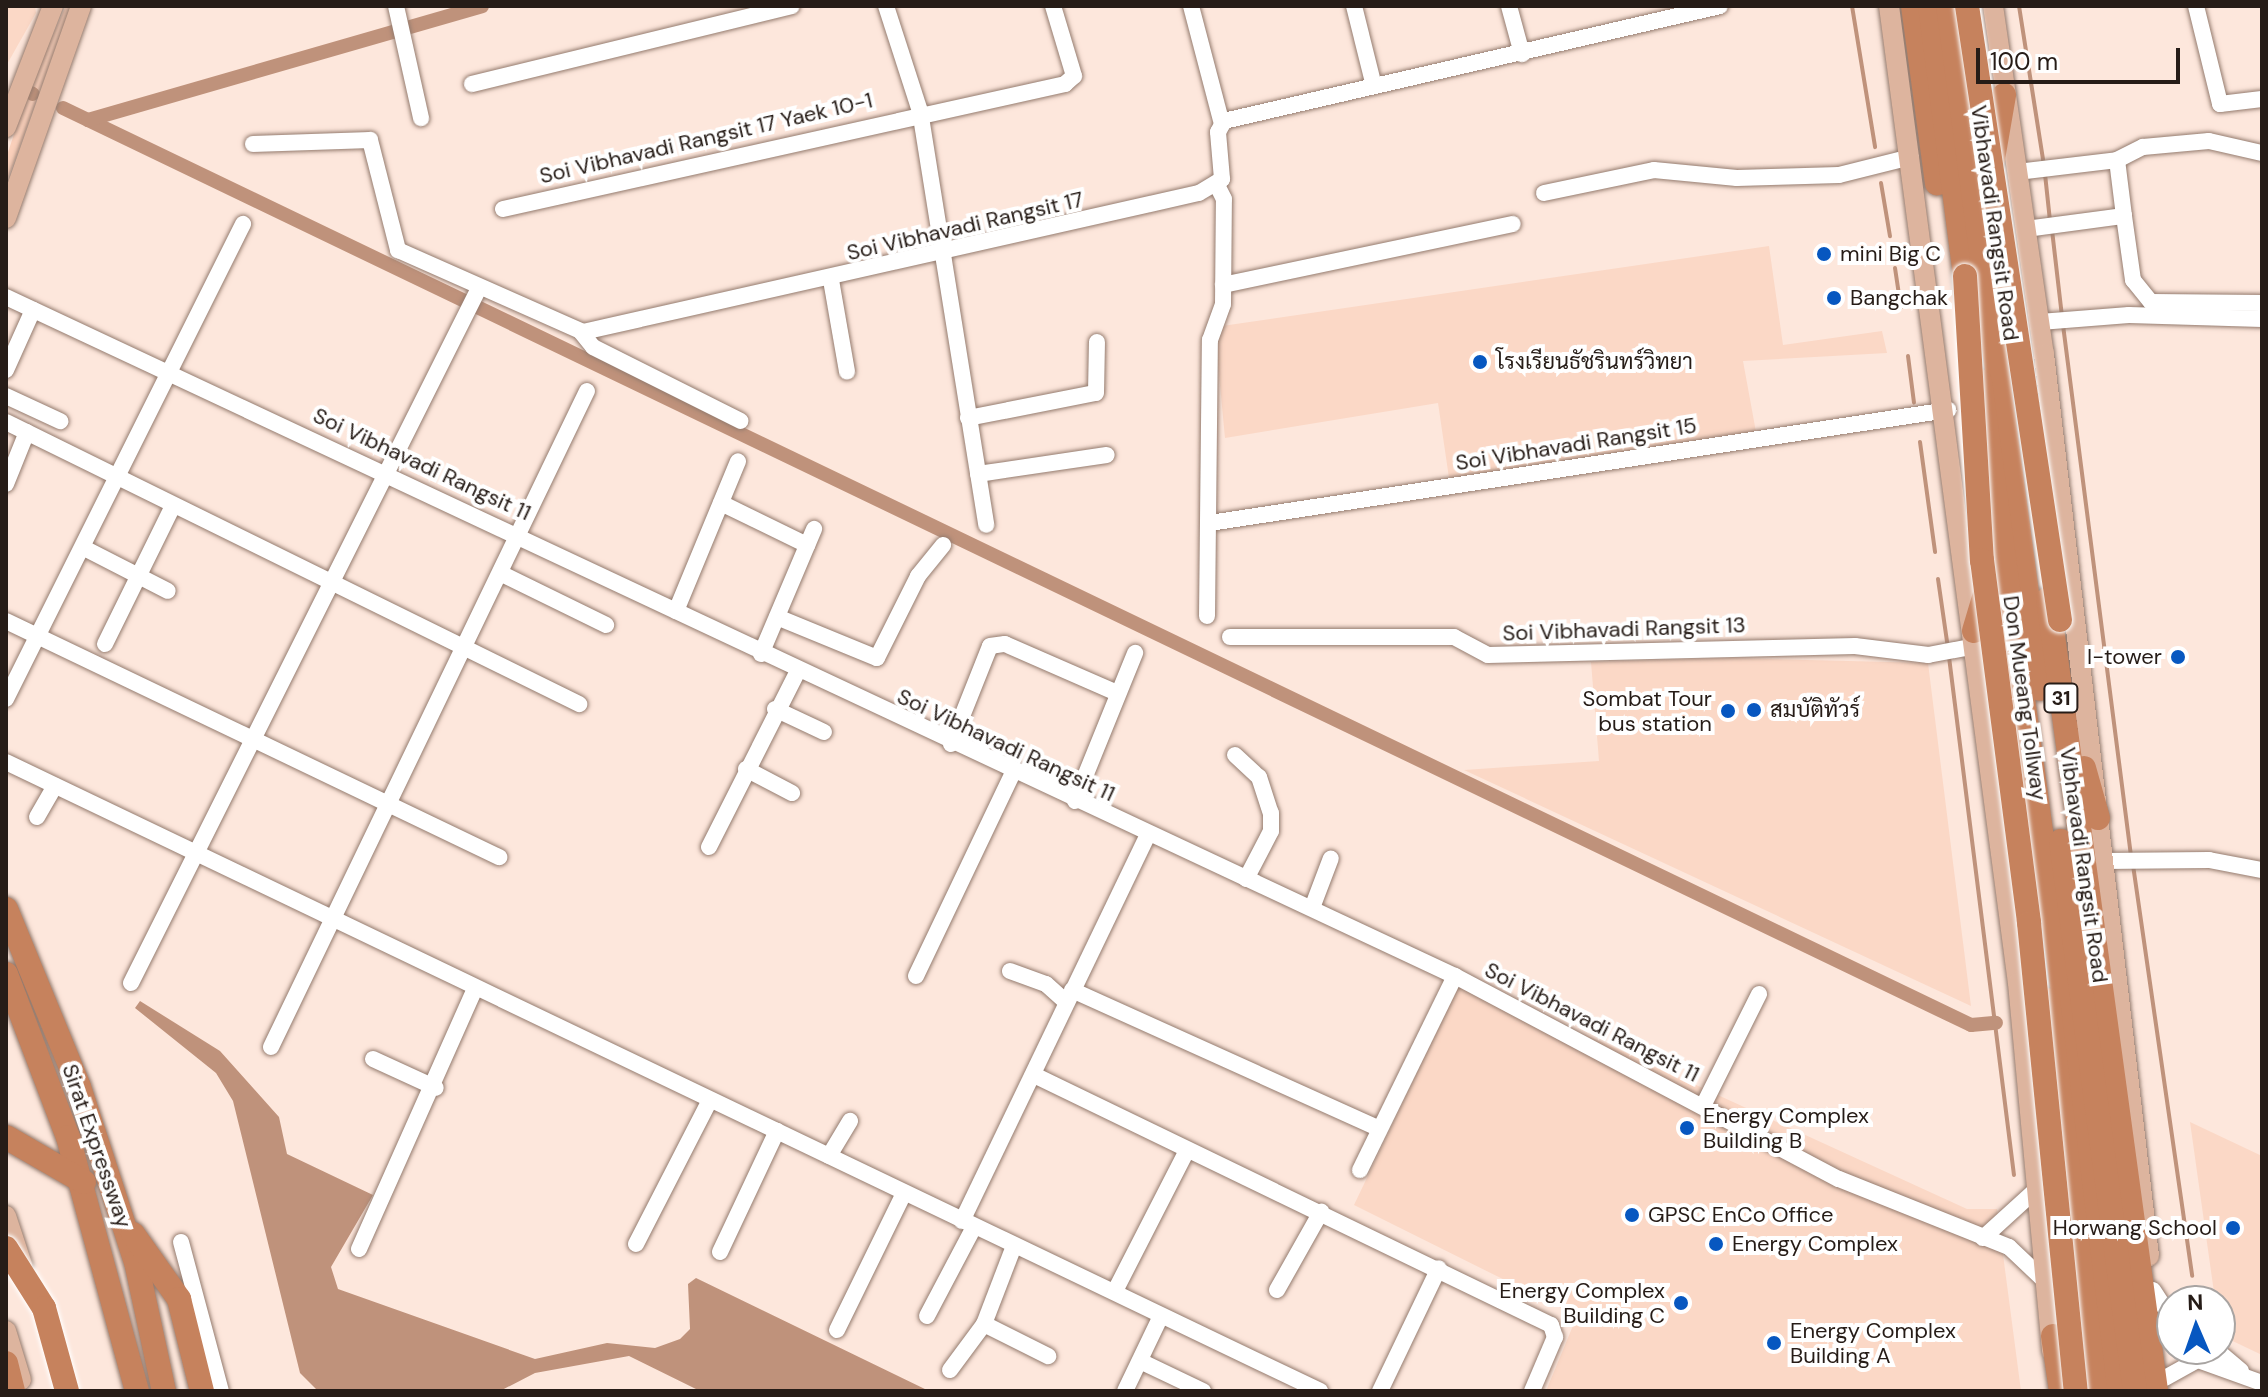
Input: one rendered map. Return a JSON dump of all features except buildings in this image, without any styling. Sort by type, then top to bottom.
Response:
[{"type":"highway","name":"31","points":[[1913,6],[2061,1103],[2095,1391]]},
{"type":"highway","name":"Don Mueang Tollway","points":[[1930,6],[2117,1391]]},
{"type":"highway","name":"Don Mueang Tollway","points":[[1948,6],[2135,1391]]},
{"type":"highway","points":[[1966,6],[2060,620],[2098,818]]},
{"type":"highway","name":"Vibhavadi Rangsit Road","points":[[1966,6],[2163,1387]]},
{"type":"highway","points":[[1989,179],[2004,95]]},
{"type":"highway","points":[[1965,276],[1982,560],[2029,923],[2076,1391]]},
{"type":"highway","points":[[1970,643],[1991,574]]},
{"type":"highway","name":"Sirat Expressway","points":[[6,909],[79,1087],[136,1262],[164,1391]]},
{"type":"highway","name":"Sirat Expressway","points":[[6,974],[68,1137],[137,1391]]},
{"type":"highway","points":[[2029,1083],[2061,1103]]},
{"type":"highway","points":[[6,1137],[93,1188],[137,1238],[179,1299],[202,1391]]},
{"type":"highway","points":[[6,1248],[44,1308],[64,1391]]},
{"type":"highway","points":[[2053,1336],[2061,1391]]},
{"type":"highway","points":[[6,1363],[13,1391]]},
{"type":"main road","points":[[6,127],[53,6]]},
{"type":"main road","points":[[6,218],[81,6]]},
{"type":"main road","points":[[1889,6],[1948,410],[1970,643],[2029,1083],[2053,1336],[2050,1391]]},
{"type":"main road","name":"Vibhavadi Rangsit Road","points":[[1993,6],[2040,322],[2163,1387]]},
{"type":"main road","points":[[6,1216],[64,1391]]},
{"type":"main road","points":[[6,1331],[25,1391]]},
{"type":"street","points":[[396,6],[421,118]]},
{"type":"street","points":[[472,84],[792,6]]},
{"type":"street","points":[[886,6],[920,111],[986,525]]},
{"type":"street","name":"Soi Vibhavadi Rangsit 17 Yaek 10-1","points":[[503,209],[920,111],[1070,82],[1053,6]]},
{"type":"street","points":[[1191,6],[1222,124],[1217,185],[1223,285],[1210,340],[1207,616]]},
{"type":"street","points":[[1354,6],[1374,86]]},
{"type":"street","points":[[1509,6],[1522,54]]},
{"type":"street","points":[[1222,124],[1374,86],[1522,54],[1668,12],[1720,6]]},
{"type":"street","points":[[2201,7],[2220,104],[2262,99]]},
{"type":"street","points":[[253,144],[370,140],[398,250],[581,332],[593,347],[741,421]]},
{"type":"street","points":[[2017,172],[2117,160],[2143,147],[2189,140],[2262,153]]},
{"type":"street","points":[[1544,193],[1654,170],[1737,178],[1839,175],[1911,157]]},
{"type":"street","points":[[2117,160],[2133,280],[2151,302],[2262,303]]},
{"type":"street","name":"Soi Vibhavadi Rangsit 17","points":[[581,332],[831,280],[1217,185]]},
{"type":"street","points":[[2026,229],[2124,216]]},
{"type":"street","points":[[6,699],[175,372],[243,224]]},
{"type":"street","points":[[1223,285],[1513,224]]},
{"type":"street","points":[[831,280],[847,372]]},
{"type":"street","points":[[131,983],[479,288]]},
{"type":"street","name":"Soi Vibhavadi Rangsit 11","points":[[6,297],[175,372],[523,535],[761,654],[1147,836],[1312,908],[1455,976],[1704,1104],[1839,1179],[2019,1253],[2047,1283]]},
{"type":"street","points":[[6,370],[33,310]]},
{"type":"street","points":[[2040,322],[2129,315],[2262,319]]},
{"type":"street","points":[[968,418],[1096,393],[1097,342]]},
{"type":"street","points":[[271,1047],[463,646],[523,535],[587,391]]},
{"type":"street","points":[[6,396],[60,421]]},
{"type":"street","name":"Soi Vibhavadi Rangsit 15","points":[[1210,523],[1948,410]]},
{"type":"street","points":[[6,422],[117,481],[579,704]]},
{"type":"street","points":[[6,484],[27,432]]},
{"type":"street","points":[[978,474],[1107,455]]},
{"type":"street","points":[[676,611],[738,461]]},
{"type":"street","points":[[721,503],[807,545]]},
{"type":"street","points":[[105,644],[172,508]]},
{"type":"street","points":[[761,654],[814,529]]},
{"type":"street","points":[[777,617],[877,658],[918,576],[943,545]]},
{"type":"street","points":[[84,548],[168,591]]},
{"type":"street","points":[[502,574],[606,625]]},
{"type":"street","points":[[6,621],[499,857]]},
{"type":"street","name":"Soi Vibhavadi Rangsit 13","points":[[1230,637],[1454,637],[1488,655],[1855,646],[1928,655],[1970,643]]},
{"type":"street","points":[[951,744],[990,646],[1005,644],[1117,693]]},
{"type":"street","points":[[1075,801],[1135,653]]},
{"type":"street","points":[[709,847],[775,709],[798,671]]},
{"type":"street","points":[[775,709],[824,732]]},
{"type":"street","points":[[1235,755],[1259,777],[1271,813],[1271,831],[1246,879]]},
{"type":"street","points":[[6,762],[332,922],[1115,1291],[1312,1389]]},
{"type":"street","points":[[746,769],[792,793]]},
{"type":"street","points":[[916,976],[1013,773]]},
{"type":"street","points":[[37,817],[55,786]]},
{"type":"street","points":[[927,1316],[1069,996],[1147,836]]},
{"type":"street","points":[[1312,908],[1331,858]]},
{"type":"street","points":[[2103,861],[2209,860],[2262,870]]},
{"type":"street","points":[[1010,971],[1378,1128]]},
{"type":"street","points":[[1360,1170],[1455,976]]},
{"type":"street","points":[[359,1249],[436,1088],[475,989]]},
{"type":"street","points":[[1704,1104],[1759,994]]},
{"type":"street","points":[[373,1059],[436,1088]]},
{"type":"street","points":[[1034,1075],[1439,1268],[1551,1325],[1555,1337],[1532,1391]]},
{"type":"street","points":[[636,1244],[710,1100]]},
{"type":"street","points":[[829,1156],[850,1121]]},
{"type":"street","points":[[720,1252],[777,1131]]},
{"type":"street","points":[[1115,1291],[1187,1150]]},
{"type":"street","points":[[1983,1238],[2038,1188]]},
{"type":"street","points":[[837,1330],[904,1193]]},
{"type":"street","points":[[1277,1290],[1321,1212]]},
{"type":"street","points":[[181,1242],[221,1391]]},
{"type":"street","points":[[950,1370],[984,1324],[1014,1246]]},
{"type":"street","points":[[1380,1391],[1439,1268]]},
{"type":"street","points":[[2153,1290],[2156,1295]]},
{"type":"street","points":[[1125,1391],[1161,1316]]},
{"type":"street","points":[[984,1324],[1048,1356]]},
{"type":"street","points":[[2163,1387],[2193,1360],[2256,1380]]},
{"type":"street","points":[[1140,1361],[1203,1391]]},
{"type":"street","points":[[2236,1365],[2256,1380]]},
{"type":"shaded area","points":[[6,6],[35,6],[36,13],[6,66]]},
{"type":"shaded area","points":[[66,6],[71,6],[6,184],[6,158],[32,81]]},
{"type":"shaded area","name":"โรงเรียนธัชรินทร์วิทยา","points":[[1769,246],[1783,345],[1882,331],[1887,353],[1743,361],[1756,432],[1449,478],[1438,403],[1225,438],[1216,343],[1222,326]]},
{"type":"shaded area","points":[[1731,658],[1928,663],[1971,1006],[1464,770],[1599,761],[1591,662]]},
{"type":"shaded area","points":[[1458,987],[1600,1041],[1967,1209],[1997,1209],[2021,1391],[1546,1391],[1577,1316],[1354,1205]]},
{"type":"shaded area","points":[[140,1001],[220,1051],[279,1117],[287,1154],[373,1195],[331,1267],[338,1289],[535,1359],[607,1343],[655,1348],[680,1339],[690,1329],[688,1284],[696,1278],[929,1391],[700,1391],[629,1356],[535,1373],[500,1391],[318,1391],[300,1373],[233,1101],[216,1073],[135,1008]]},
{"type":"shaded area","name":"Horwang School","points":[[2190,1122],[2262,1156],[2262,1355],[2236,1343],[2236,1285],[2213,1285]]},
{"type":"waterway","points":[[88,120],[482,6]]},
{"type":"waterway","points":[[1852,6],[1875,147]]},
{"type":"waterway","points":[[2019,6],[2044,166]]},
{"type":"waterway","points":[[63,108],[1971,1025],[1996,1023]]},
{"type":"waterway","points":[[2045,174],[2050,221]]},
{"type":"waterway","points":[[1881,183],[1890,236]]},
{"type":"waterway","points":[[2052,230],[2062,316]]},
{"type":"waterway","points":[[1895,268],[1901,308]]},
{"type":"waterway","points":[[2063,325],[2131,856]]},
{"type":"waterway","points":[[1908,356],[1914,403]]},
{"type":"waterway","points":[[1920,442],[1935,552]]},
{"type":"waterway","points":[[1938,579],[1948,648]]},
{"type":"waterway","points":[[1949,657],[2014,1175]]},
{"type":"waterway","points":[[2133,865],[2192,1276]]},
{"type":"place","name":"mini Big C","points":[[1824,254]]},
{"type":"place","name":"Bangchak","points":[[1834,298]]},
{"type":"place","name":"โรงเรียนธัชรินทร์วิทยา","points":[[1480,362]]},
{"type":"place","name":"I-tower","points":[[2178,657]]},
{"type":"place","name":"สมบัติทัวร์","points":[[1754,710]]},
{"type":"place","name":"Sombat Tour bus station","points":[[1728,711]]},
{"type":"place","name":"Energy Complex Building B","points":[[1687,1128]]},
{"type":"place","name":"GPSC EnCo Office","points":[[1632,1215]]},
{"type":"place","name":"Horwang School","points":[[2233,1228]]},
{"type":"place","name":"Energy Complex","points":[[1716,1244]]},
{"type":"place","name":"Energy Complex Building C","points":[[1681,1303]]},
{"type":"place","name":"Energy Complex Building A","points":[[1774,1343]]}]
